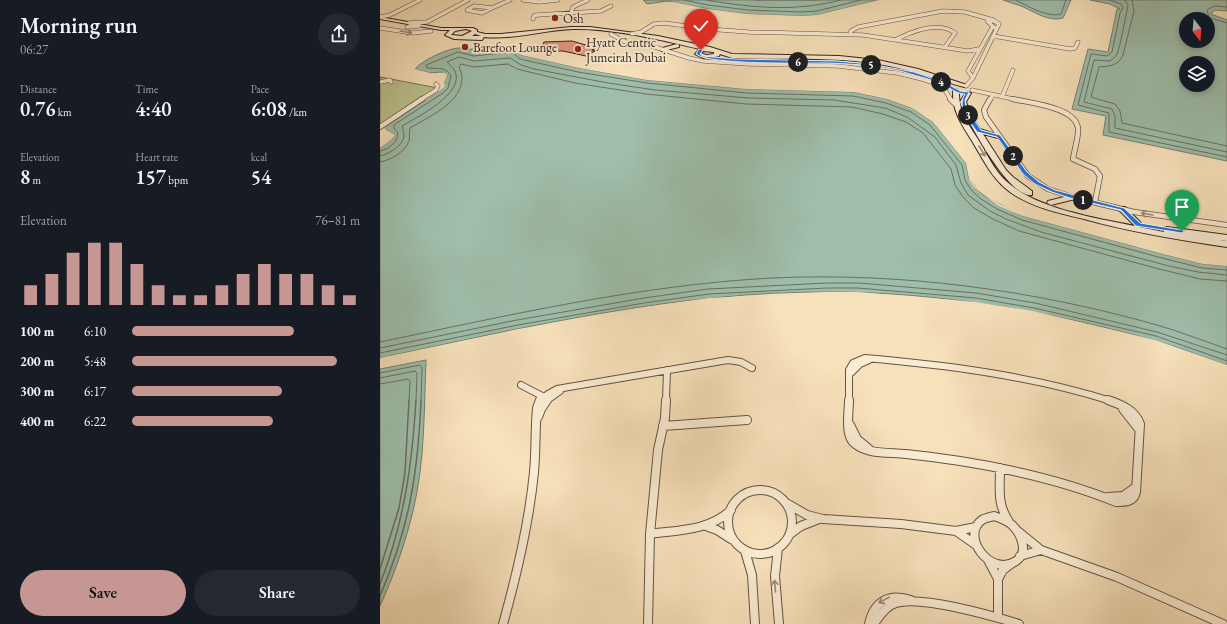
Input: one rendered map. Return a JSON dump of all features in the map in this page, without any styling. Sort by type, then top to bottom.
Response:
[{"type":"street","points":[[380,18],[388,17],[420,0]]},
{"type":"street","points":[[408,25],[427,22],[468,0]]},
{"type":"street","points":[[456,7],[470,8],[475,6],[491,9],[510,0]]},
{"type":"street","points":[[523,0],[539,2],[558,0]]},
{"type":"street","points":[[571,13],[573,7],[580,2],[588,0]]},
{"type":"street","points":[[575,1],[580,2]]},
{"type":"street","points":[[533,19],[534,16],[537,15],[603,10],[611,6]]},
{"type":"street","points":[[423,25],[460,7]]},
{"type":"street","points":[[850,34],[851,31],[858,27],[939,11],[960,12],[993,20],[999,24],[995,28],[993,36],[963,100],[964,107],[1010,179],[1032,195],[1051,203],[1138,225],[1227,238]]},
{"type":"street","points":[[388,17],[408,25],[448,35],[454,38],[466,37],[502,39],[576,30],[611,34],[677,46],[698,53],[702,57],[740,61],[846,62],[887,68],[919,75],[955,90]]},
{"type":"street","points":[[981,17],[995,28]]},
{"type":"street","points":[[986,22],[993,20]]},
{"type":"street","points":[[380,22],[423,25],[441,29],[471,28],[475,30],[475,32],[485,36],[501,36],[584,27],[648,37],[714,50],[732,56],[839,58],[878,62],[916,70],[967,89]]},
{"type":"street","points":[[632,34],[641,32],[654,24],[670,24],[748,32],[850,34],[897,39],[968,51],[979,49]]},
{"type":"street","points":[[648,37],[648,32],[655,26],[670,24]]},
{"type":"street","points":[[380,28],[413,34],[431,31]]},
{"type":"street","points":[[897,39],[912,32],[947,28],[955,33],[945,47]]},
{"type":"street","points":[[973,78],[968,72],[990,28],[995,28]]},
{"type":"street","points":[[448,35],[450,32],[457,29]]},
{"type":"street","points":[[466,37],[475,32]]},
{"type":"street","points":[[611,34],[616,38],[662,49],[683,57],[701,61],[742,64],[854,66],[902,74],[942,88],[948,93],[950,100],[955,104]]},
{"type":"street","points":[[993,36],[1070,49],[1075,48],[1078,42]]},
{"type":"street","points":[[662,49],[677,46]]},
{"type":"street","points":[[698,53],[701,50],[708,49]]},
{"type":"street","points":[[968,51],[976,57]]},
{"type":"street","points":[[711,57],[716,55],[717,52]]},
{"type":"street","points":[[788,65],[796,62]]},
{"type":"street","points":[[1002,97],[1014,70]]},
{"type":"street","points":[[380,82],[387,80],[390,80],[390,82]]},
{"type":"street","points":[[380,127],[436,90],[438,86],[436,84]]},
{"type":"street","points":[[1095,202],[1100,176],[1093,168],[1078,163],[1074,159],[1078,131],[1073,119],[1068,114],[1056,109],[957,86],[955,90],[955,104],[959,114],[997,176],[1012,190],[1022,196],[1054,210],[1134,230],[1227,244]]},
{"type":"street","points":[[993,95],[984,112],[986,117],[998,136],[1028,176],[1048,189],[1072,197],[1122,209],[1227,225]]},
{"type":"street","points":[[979,131],[998,136]]},
{"type":"street","points":[[1051,203],[1072,197]]},
{"type":"street","points":[[1122,209],[1138,225]]},
{"type":"street","points":[[503,624],[515,586],[529,516],[535,476],[536,410],[537,405],[544,397],[557,389],[566,389],[667,370],[732,360],[741,362],[752,368]]},
{"type":"street","points":[[875,360],[939,366],[1057,387],[1115,404],[1130,416],[1140,432],[1135,496],[1127,502],[1116,502],[1051,481],[1000,468],[935,456],[861,448],[852,441],[849,432],[850,374],[860,364],[875,360]]},
{"type":"street","points":[[648,624],[650,534],[658,450],[663,426],[667,370]]},
{"type":"street","points":[[521,385],[544,397]]},
{"type":"street","points":[[537,418],[547,400],[556,393],[566,389]]},
{"type":"street","points":[[663,426],[748,420]]},
{"type":"street","points":[[1000,468],[999,502],[1003,513],[1019,532],[1041,550],[1117,577],[1223,624]]},
{"type":"street","points":[[650,534],[704,526],[717,521],[746,494],[764,490],[773,492],[781,497],[787,504],[792,515],[789,535]]},
{"type":"street","points":[[977,547],[975,540],[976,527],[979,522],[988,517],[995,510],[999,502]]},
{"type":"street","points":[[787,504],[800,512],[823,519],[901,524],[956,531],[976,527]]},
{"type":"street","points":[[732,508],[728,525],[734,542]]},
{"type":"street","points":[[988,517],[1000,517],[1010,523]]},
{"type":"street","points":[[704,526],[724,533],[745,551],[762,554],[778,548],[789,535],[808,522],[823,519]]},
{"type":"street","points":[[956,531],[967,538],[988,559],[998,579],[998,618]]},
{"type":"street","points":[[1019,532],[1023,545],[1020,556]]},
{"type":"street","points":[[778,548],[774,573],[779,624]]},
{"type":"street","points":[[998,579],[1003,570],[1020,556],[1041,550]]},
{"type":"street","points":[[745,551],[752,576],[755,624]]},
{"type":"street","points":[[988,559],[1000,564],[1011,564]]},
{"type":"street","points":[[869,624],[872,611],[882,600],[897,596],[912,601],[998,618],[1019,624]]},
{"type":"street","points":[[874,624],[888,607],[912,601]]},
{"type":"green space","points":[[380,77],[438,88],[380,126]]},
{"type":"water","points":[[643,0],[879,0],[817,15],[801,16],[747,14],[708,9],[667,1],[647,4]]},
{"type":"water","points":[[1003,0],[1071,0],[1063,18],[1052,19]]},
{"type":"water","points":[[1090,0],[1227,0],[1227,11],[1215,10],[1213,12],[1179,12],[1179,48],[1215,48],[1215,16],[1227,20],[1227,161],[1103,135],[1106,116],[1072,109],[1088,49],[1108,52],[1117,9],[1120,9],[1110,4]]},
{"type":"water","points":[[518,47],[516,51],[521,55],[579,68],[647,80],[746,89],[854,92],[887,99],[912,108],[933,122],[966,163],[969,179],[983,195],[1023,216],[1203,264],[1227,266],[1227,365],[1153,340],[1074,320],[1033,312],[993,305],[911,295],[829,292],[773,293],[660,304],[546,323],[380,358],[380,148],[395,135],[385,129],[387,125],[441,90],[447,76],[441,72],[430,73],[415,69],[423,62],[441,53],[458,48],[474,49],[472,52],[475,52],[477,50]]},
{"type":"water","points":[[426,360],[422,455],[417,492],[403,547],[380,606],[380,369]]},
{"type":"pier","points":[[881,0],[880,2],[818,17],[801,18],[747,16],[707,11],[672,4],[645,5],[673,2],[708,9],[747,14],[801,16],[817,15]]},
{"type":"pier","points":[[518,45],[520,47],[519,50],[522,53],[579,66],[647,78],[747,87],[854,90],[888,97],[913,106],[934,121],[968,162],[970,178],[975,186],[1000,204],[1024,214],[1083,231],[1203,262],[1227,264],[1227,266],[1203,264],[1163,254],[1023,216],[999,206],[974,187],[969,179],[966,163],[933,122],[912,108],[887,99],[854,92],[746,89],[647,80],[579,68],[521,55],[516,51],[517,47],[509,48]]},
{"type":"pier","points":[[414,67],[415,69],[430,73],[445,73],[447,76],[444,83],[445,86],[387,125],[385,129],[395,135],[380,148],[380,145],[392,135],[384,130],[385,124],[442,86],[444,75],[423,73],[414,70]]},
{"type":"pier","points":[[826,292],[858,292],[976,302],[1033,311],[1155,340],[1227,365],[1227,367],[1154,342],[1033,313],[975,304],[858,294],[826,294],[709,300],[645,309],[519,331],[380,360],[380,358],[519,329],[645,307],[709,298]]},
{"type":"building","name":"Hyatt Centric Jumeirah Dubai","points":[[572,41],[596,48],[592,50],[595,51],[586,56],[563,51],[540,51],[544,42]]},
{"type":"place","name":"Osh","points":[[555,18]]},
{"type":"place","name":"Barefoot Lounge","points":[[465,47]]},
{"type":"place","name":"Hyatt Centric Jumeirah Dubai","points":[[578,49]]},
{"type":"route","points":[[701,50],[698,54],[706,58],[711,57],[767,62],[837,62],[870,65],[913,73],[951,87],[959,93],[968,93],[963,100],[964,107],[979,131],[998,136],[1025,173],[1037,183],[1048,189],[1072,197],[1122,209],[1138,225],[1182,231]]}]
